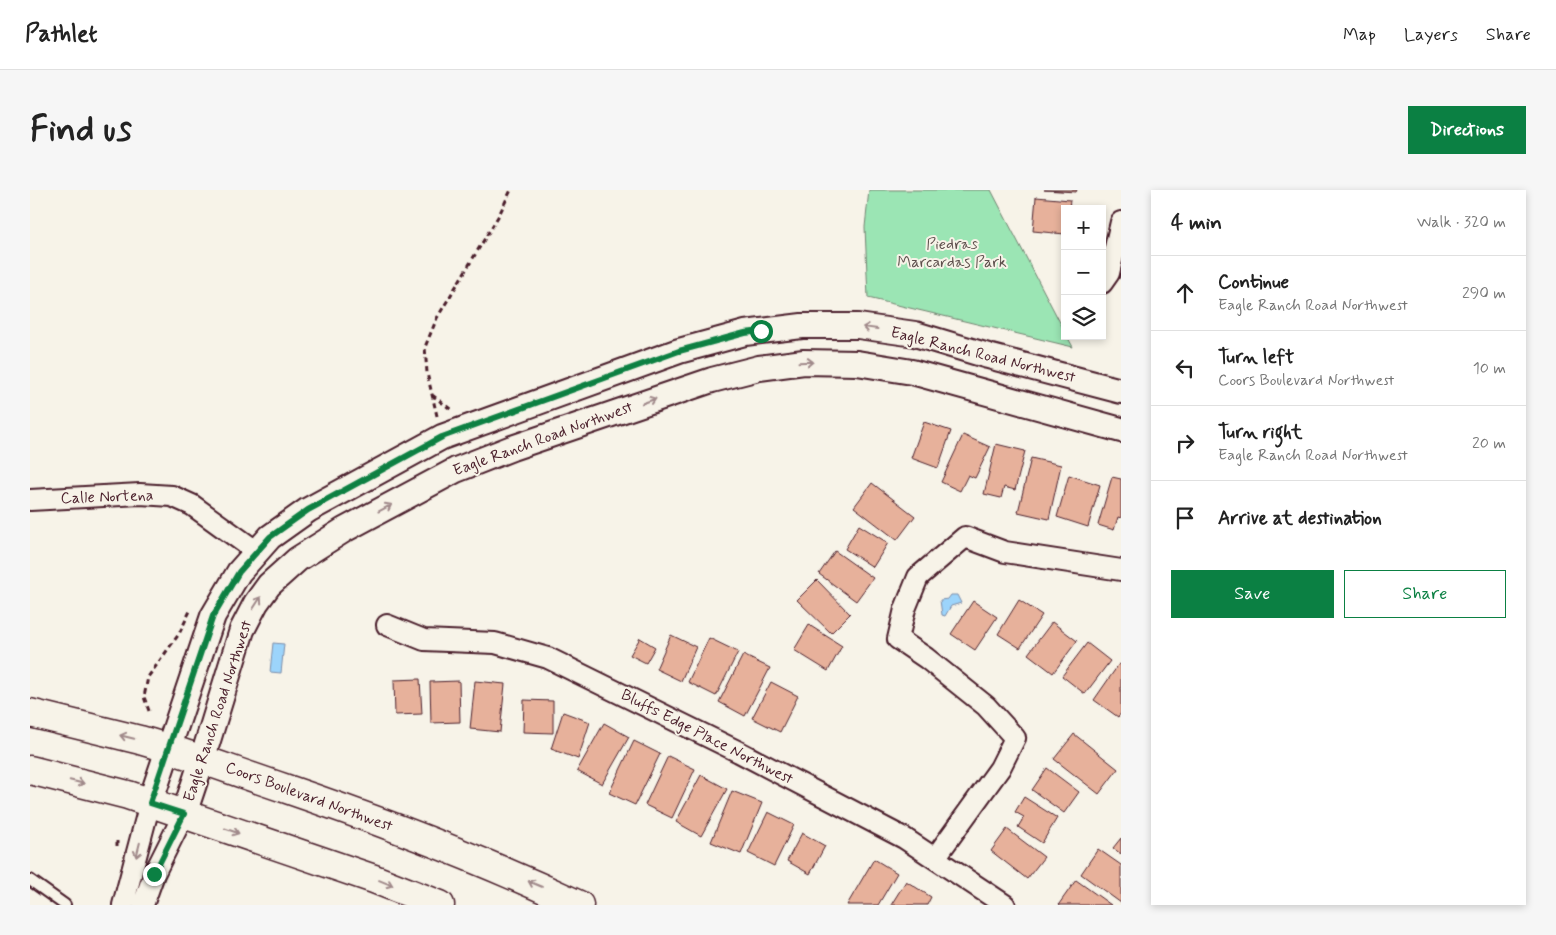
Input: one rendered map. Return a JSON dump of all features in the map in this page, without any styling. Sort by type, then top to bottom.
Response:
[{"type":"main road","name":"Coors Boulevard Northwest","points":[[30,714],[142,741],[339,807],[436,843],[537,885],[579,905]]},
{"type":"main road","points":[[30,770],[128,795],[374,879],[440,905]]},
{"type":"street","points":[[1106,277],[1109,273],[1121,222]]},
{"type":"street","name":"Eagle Ranch Road Northwest","points":[[123,905],[150,803],[213,616],[239,572],[270,537],[308,510],[442,437],[679,351],[745,333],[802,326],[858,326],[914,334],[988,356],[1121,391]]},
{"type":"street","name":"Eagle Ranch Road Northwest","points":[[142,905],[154,874],[184,814],[242,630],[256,603],[269,585],[298,559],[344,530],[456,470],[512,448],[712,380],[759,368],[804,362],[858,363],[912,372],[1121,430]]},
{"type":"street","name":"Calle Nortena","points":[[30,500],[140,494],[172,496],[192,505],[257,552]]},
{"type":"street","points":[[935,858],[1000,768],[1015,738],[986,706],[926,658],[898,639],[905,608],[918,577],[965,537],[1005,552],[1121,570]]},
{"type":"street","name":"Bluffs Edge Place Northwest","points":[[387,625],[424,640],[495,643],[548,658],[739,752],[895,833],[1005,905]]},
{"type":"lane","points":[[30,880],[65,905]]},
{"type":"path","points":[[442,437],[427,373],[425,347],[436,318],[499,215],[511,190]]},
{"type":"green space","name":"Piedras Marcardas Park","points":[[869,190],[991,190],[1061,324],[1061,340],[1069,340],[1073,347],[868,298],[865,227]]},
{"type":"water","points":[[951,595],[957,595],[961,603],[951,606],[945,616],[942,615],[940,600],[948,599]]},
{"type":"water","points":[[273,643],[284,644],[281,673],[270,672]]},
{"type":"building","points":[[1044,190],[1077,190],[1076,192]]},
{"type":"building","points":[[1036,197],[1070,200],[1069,205],[1061,205],[1061,234],[1033,231]]},
{"type":"building","points":[[924,422],[951,431],[938,468],[911,458]]},
{"type":"building","points":[[963,435],[990,447],[975,478],[968,475],[960,491],[941,482]]},
{"type":"building","points":[[996,444],[1025,451],[1015,490],[1004,487],[1001,498],[984,494]]},
{"type":"building","points":[[1031,458],[1061,465],[1049,519],[1018,512]]},
{"type":"building","points":[[1069,475],[1100,485],[1088,527],[1057,517]]},
{"type":"building","points":[[1112,477],[1121,479],[1121,518],[1118,517],[1114,530],[1098,525]]},
{"type":"building","points":[[872,483],[915,516],[897,540],[854,507]]},
{"type":"building","points":[[859,525],[888,543],[873,567],[845,549]]},
{"type":"building","points":[[835,551],[873,578],[856,601],[819,574]]},
{"type":"building","points":[[817,580],[850,614],[831,633],[797,600]]},
{"type":"building","points":[[1019,600],[1042,615],[1020,648],[998,634]]},
{"type":"building","points":[[973,601],[997,617],[975,650],[951,634]]},
{"type":"building","points":[[1052,622],[1077,641],[1053,673],[1028,654]]},
{"type":"building","points":[[809,625],[842,646],[828,671],[794,650]]},
{"type":"building","points":[[671,635],[696,647],[681,681],[656,669]]},
{"type":"building","points":[[640,638],[655,647],[646,663],[630,655]]},
{"type":"building","points":[[709,638],[738,652],[716,696],[688,682]]},
{"type":"building","points":[[1087,643],[1110,661],[1085,694],[1062,676]]},
{"type":"building","points":[[743,655],[770,668],[745,716],[719,702]]},
{"type":"building","points":[[1119,664],[1121,665],[1121,713],[1118,717],[1094,700]]},
{"type":"building","points":[[420,679],[422,714],[395,715],[394,680]]},
{"type":"building","points":[[459,681],[460,722],[431,723],[430,682]]},
{"type":"building","points":[[475,681],[505,684],[500,732],[470,729]]},
{"type":"building","points":[[771,682],[798,696],[780,732],[752,718]]},
{"type":"building","points":[[524,700],[553,701],[553,733],[523,732]]},
{"type":"building","points":[[563,712],[590,722],[578,759],[551,749]]},
{"type":"building","points":[[604,723],[629,737],[602,784],[577,771]]},
{"type":"building","points":[[1074,734],[1118,769],[1099,794],[1054,759]]},
{"type":"building","points":[[634,741],[660,754],[635,805],[609,793]]},
{"type":"building","points":[[668,756],[695,769],[672,818],[645,805]]},
{"type":"building","points":[[1047,768],[1079,792],[1064,813],[1032,790]]},
{"type":"building","points":[[701,775],[727,789],[701,836],[676,822]]},
{"type":"building","points":[[732,791],[762,803],[741,854],[711,842]]},
{"type":"building","points":[[1024,797],[1057,818],[1042,843],[1018,827],[1024,817],[1015,812]]},
{"type":"building","points":[[768,812],[794,825],[774,866],[748,853]]},
{"type":"building","points":[[1007,829],[1044,857],[1027,879],[991,851]]},
{"type":"building","points":[[802,833],[825,846],[810,874],[787,861]]},
{"type":"building","points":[[1121,838],[1121,854],[1113,848]]},
{"type":"building","points":[[1098,849],[1121,865],[1121,903],[1081,874]]},
{"type":"building","points":[[874,859],[897,873],[878,905],[847,905]]},
{"type":"building","points":[[1076,880],[1111,905],[1060,905]]},
{"type":"building","points":[[906,881],[931,897],[927,905],[891,905]]},
{"type":"route","points":[[154,874],[184,814],[150,803],[213,616],[239,572],[270,537],[308,510],[442,437],[679,351],[745,333],[761,331]]}]
